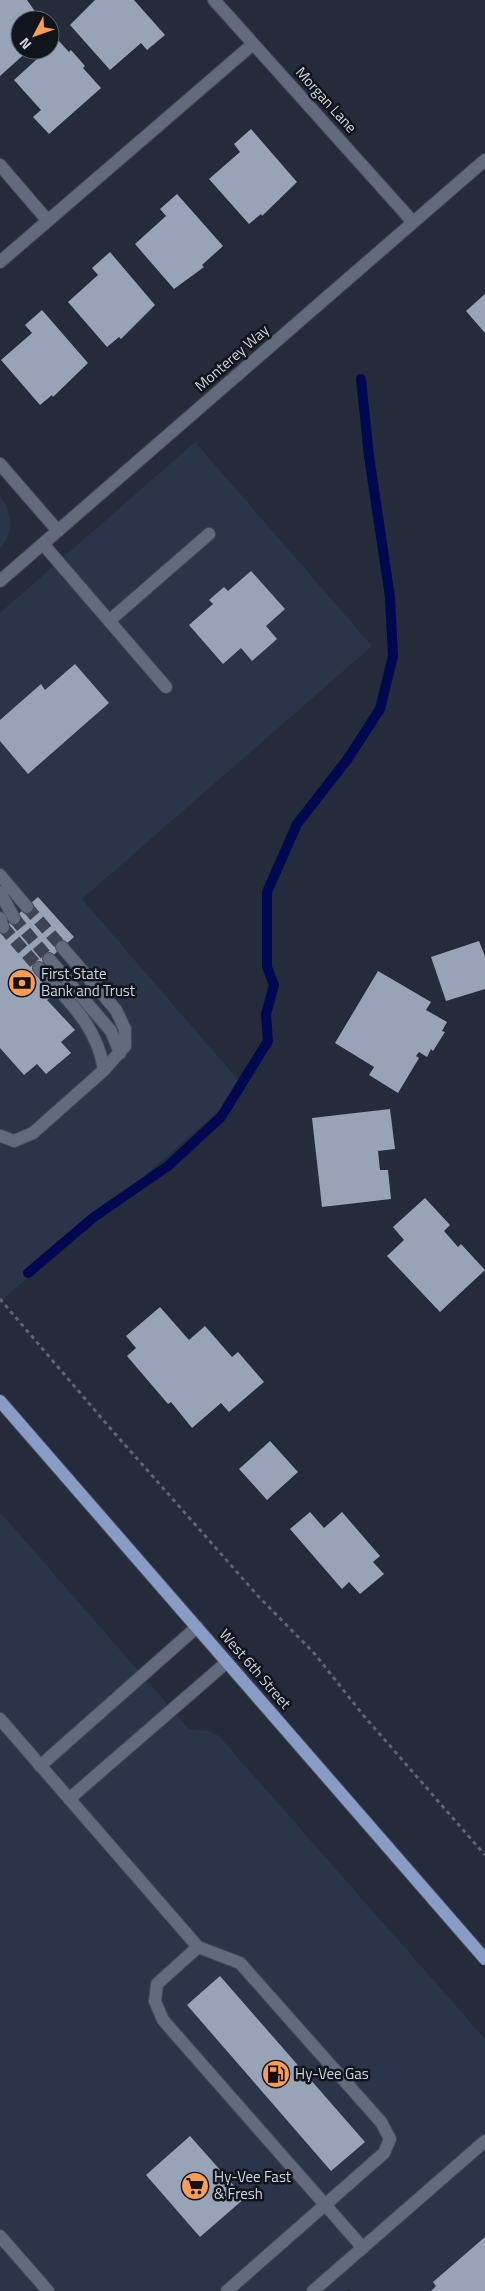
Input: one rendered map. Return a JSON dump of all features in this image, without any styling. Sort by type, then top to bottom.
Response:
[{"type":"main road","name":"West 6th Street","points":[[0,1401],[485,1958]]},
{"type":"street","name":"Morgan Lane","points":[[214,0],[414,222]]},
{"type":"street","points":[[0,262],[253,44]]},
{"type":"street","name":"Monterey Way","points":[[0,581],[485,160]]},
{"type":"street","points":[[0,165],[48,221]]},
{"type":"street","points":[[0,464],[58,530]]},
{"type":"street","points":[[109,621],[209,534]]},
{"type":"street","points":[[42,544],[166,687]]},
{"type":"street","points":[[0,875],[27,907]]},
{"type":"street","points":[[0,892],[14,918]]},
{"type":"street","points":[[0,1136],[14,1141],[33,1132],[104,1070],[125,1046],[125,1029],[116,1010],[62,947]]},
{"type":"street","points":[[50,958],[111,1031],[120,1052]]},
{"type":"street","points":[[39,968],[87,1022],[100,1050],[104,1070]]},
{"type":"street","points":[[40,1766],[197,1628]]},
{"type":"street","points":[[69,1799],[227,1662]]},
{"type":"street","points":[[0,1719],[198,1947],[240,1963],[381,2122],[390,2139],[384,2153],[227,2291]]},
{"type":"street","points":[[198,1947],[157,1984],[155,2001],[163,2020],[363,2248]]},
{"type":"street","points":[[319,2289],[485,2141]]},
{"type":"street","points":[[0,2236],[48,2291]]},
{"type":"path","points":[[0,1299],[258,1597],[314,1653],[364,1716],[485,1855]]},
{"type":"shaded area","points":[[195,442],[372,646],[82,899],[245,1088],[0,1302],[0,613]]},
{"type":"shaded area","points":[[0,495],[7,507],[11,525],[6,540],[0,549]]},
{"type":"shaded area","points":[[0,1512],[189,1729],[210,1731],[219,1736],[485,2039],[485,2291],[352,2291],[350,2289],[347,2291],[0,2291]]},
{"type":"building","points":[[0,0],[27,0],[34,10],[10,10],[10,60],[18,60],[0,76]]},
{"type":"building","points":[[95,0],[134,0],[165,35],[147,50],[141,43],[110,70],[70,25]]},
{"type":"building","points":[[60,42],[69,52],[71,50],[85,66],[83,68],[101,88],[49,134],[33,117],[41,110],[14,80],[36,60],[60,60]]},
{"type":"building","points":[[251,129],[297,182],[262,216],[261,214],[249,224],[209,179],[240,152],[234,144]]},
{"type":"building","points":[[177,194],[223,246],[202,265],[204,267],[174,289],[135,244],[166,216],[160,209]]},
{"type":"building","points":[[110,252],[155,305],[121,339],[119,337],[107,347],[68,302],[98,275],[92,268]]},
{"type":"building","points":[[485,294],[485,333],[466,311]]},
{"type":"building","points":[[42,310],[88,363],[53,397],[52,395],[40,405],[1,360],[32,333],[25,325]]},
{"type":"building","points":[[251,571],[285,609],[266,626],[277,639],[252,661],[241,648],[223,664],[189,625],[213,604],[209,600],[224,587],[228,591]]},
{"type":"building","points":[[75,664],[109,703],[28,774],[0,741],[0,720],[41,684],[45,690]]},
{"type":"building","name":"First State Bank and Trust","points":[[38,897],[74,937],[34,972],[54,994],[47,1000],[75,1030],[61,1042],[71,1053],[46,1074],[37,1064],[24,1075],[0,1048],[0,930]]},
{"type":"building","points":[[479,941],[485,956],[485,989],[446,1001],[431,957]]},
{"type":"building","points":[[378,971],[431,1002],[426,1010],[447,1022],[442,1031],[445,1032],[433,1051],[431,1049],[427,1057],[419,1052],[416,1056],[419,1058],[398,1093],[369,1075],[374,1067],[335,1043]]},
{"type":"building","points":[[390,1109],[395,1149],[378,1151],[380,1170],[388,1170],[391,1199],[322,1207],[312,1118]]},
{"type":"building","points":[[425,1198],[450,1225],[444,1231],[458,1247],[461,1244],[485,1270],[440,1312],[387,1256],[404,1240],[393,1227]]},
{"type":"building","points":[[160,1307],[189,1340],[205,1326],[232,1357],[238,1352],[264,1382],[229,1412],[221,1403],[192,1428],[171,1402],[168,1404],[127,1356],[136,1348],[126,1336]]},
{"type":"building","points":[[270,1441],[298,1472],[267,1500],[239,1469]]},
{"type":"building","points":[[310,1512],[324,1528],[342,1512],[380,1556],[373,1562],[384,1574],[360,1594],[349,1582],[342,1589],[290,1529]]},
{"type":"building","name":"Hy-Vee Gas","points":[[220,1976],[365,2142],[331,2171],[187,2005]]},
{"type":"building","name":"Hy-Vee Fast & Fresh","points":[[190,2136],[245,2198],[200,2237],[146,2175]]},
{"type":"building","points":[[485,2237],[485,2291],[431,2291],[436,2286],[433,2282]]},
{"type":"waterway","points":[[28,1273],[94,1217],[168,1166],[221,1117],[268,1041],[266,1014],[274,985],[267,967],[267,892],[297,824],[347,760],[380,709],[393,656],[390,597],[369,456],[361,379]]},
{"type":"tunnel","points":[[27,907],[62,947]]},
{"type":"tunnel","points":[[14,918],[49,959]]},
{"type":"tunnel","points":[[3,927],[39,968]]},
{"type":"place","name":"First State Bank and Trust","points":[[22,983]]},
{"type":"place","name":"Hy-Vee Gas","points":[[276,2074]]},
{"type":"place","name":"Hy-Vee Fast & Fresh","points":[[195,2186]]}]
